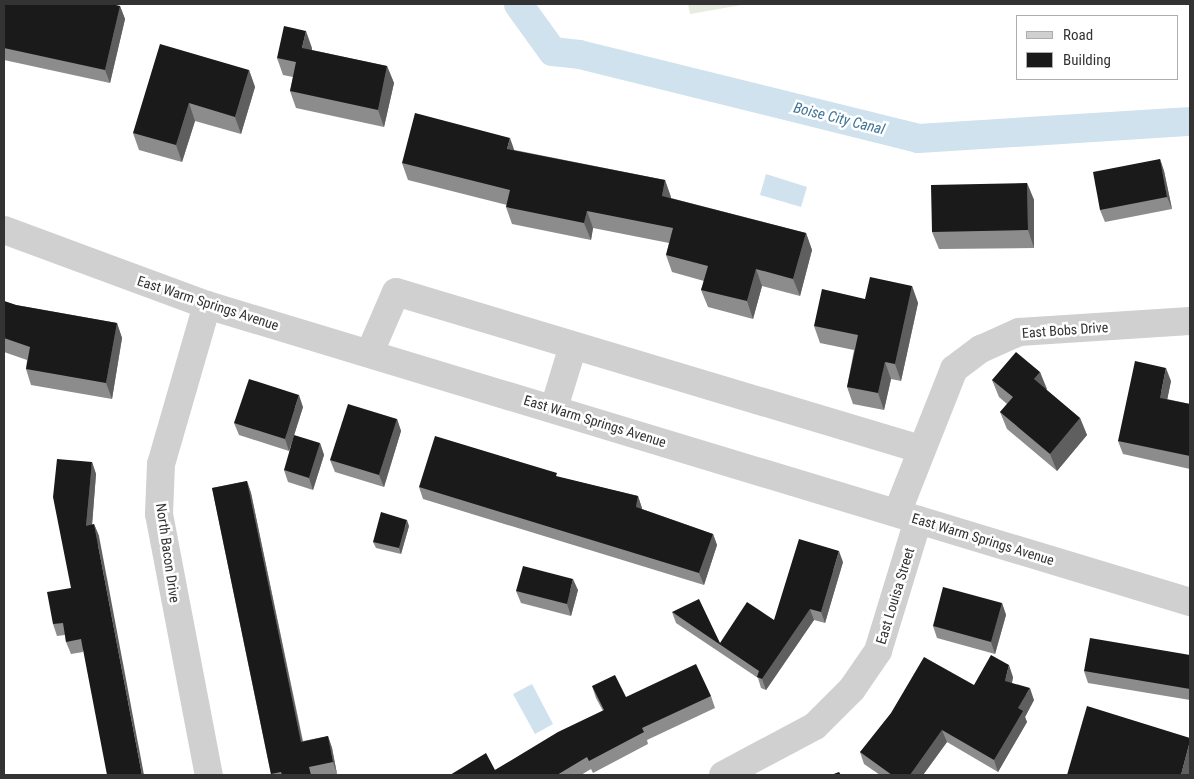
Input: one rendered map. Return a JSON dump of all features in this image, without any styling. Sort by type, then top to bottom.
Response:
[{"type":"street","name":"East Warm Springs Avenue","points":[[4,230],[207,305],[370,352],[1190,602]]},
{"type":"street","points":[[370,352],[396,292],[920,449]]},
{"type":"street","name":"North Bacon Drive","points":[[207,305],[161,464],[159,514],[209,775]]},
{"type":"street","name":"East Bobs Drive","points":[[908,516],[920,449],[954,369],[981,349],[1019,332],[1190,321]]},
{"type":"street","points":[[554,408],[573,346]]},
{"type":"street","name":"East Louisa Street","points":[[723,775],[815,726],[852,689],[878,651],[908,516]]},
{"type":"shaded area","points":[[688,4],[747,4],[690,14]]},
{"type":"water","points":[[766,174],[807,187],[801,207],[760,195]]},
{"type":"water","points":[[532,684],[553,724],[535,734],[513,694]]},
{"type":"building","points":[[4,4],[112,4],[120,6],[105,70],[4,48]]},
{"type":"building","points":[[284,26],[306,31],[302,48],[387,66],[378,110],[290,91],[296,62],[277,58]]},
{"type":"building","points":[[160,44],[249,70],[235,117],[189,103],[176,145],[133,133]]},
{"type":"building","points":[[415,113],[510,138],[507,149],[665,180],[662,196],[806,233],[793,279],[756,269],[747,301],[701,290],[708,266],[666,255],[673,228],[587,211],[584,223],[506,207],[510,190],[402,163]]},
{"type":"building","points":[[1160,159],[1167,197],[1100,210],[1093,172]]},
{"type":"building","points":[[1027,183],[1028,230],[932,232],[931,185]]},
{"type":"building","points":[[870,277],[912,286],[895,364],[885,362],[878,393],[847,387],[858,335],[814,326],[822,289],[865,299]]},
{"type":"building","points":[[4,301],[16,305],[117,323],[106,383],[26,369],[30,347],[4,338]]},
{"type":"building","points":[[1016,352],[1040,372],[1034,379],[1080,418],[1050,454],[1000,412],[1013,397],[992,380]]},
{"type":"building","points":[[1135,361],[1166,368],[1160,398],[1190,404],[1190,456],[1118,441]]},
{"type":"building","points":[[249,379],[299,395],[285,439],[234,423]]},
{"type":"building","points":[[348,404],[397,419],[379,475],[330,460]]},
{"type":"building","points":[[294,435],[320,443],[309,478],[284,470]]},
{"type":"building","points":[[435,436],[557,473],[556,476],[638,496],[636,507],[713,534],[699,573],[419,487]]},
{"type":"building","points":[[57,459],[92,462],[86,526],[94,524],[142,775],[107,775],[81,639],[66,642],[63,623],[53,624],[47,592],[71,588],[53,497]]},
{"type":"building","points":[[247,481],[301,742],[328,736],[333,762],[309,767],[311,775],[282,775],[281,772],[271,774],[212,488]]},
{"type":"building","points":[[381,512],[407,520],[399,548],[373,542]]},
{"type":"building","points":[[799,539],[839,551],[821,612],[810,609],[762,679],[757,677],[759,671],[672,612],[699,599],[720,643],[747,602],[774,620]]},
{"type":"building","points":[[523,566],[573,579],[567,604],[516,591]]},
{"type":"building","points":[[943,587],[1002,603],[991,642],[933,626]]},
{"type":"building","points":[[1090,638],[1190,655],[1190,689],[1084,671]]},
{"type":"building","points":[[991,655],[1009,665],[1005,681],[1030,688],[1018,708],[1023,711],[994,760],[942,730],[910,775],[892,775],[860,752],[891,713],[924,657],[974,685]]},
{"type":"building","points":[[696,664],[711,696],[642,728],[644,732],[589,761],[587,757],[557,775],[450,775],[486,753],[495,770],[558,732],[604,710],[592,686],[615,675],[626,697]]},
{"type":"building","points":[[1087,706],[1190,738],[1181,775],[1067,775]]},
{"type":"waterway","name":"Boise City Canal","points":[[518,4],[552,51],[579,54],[918,138],[1190,121]]}]
